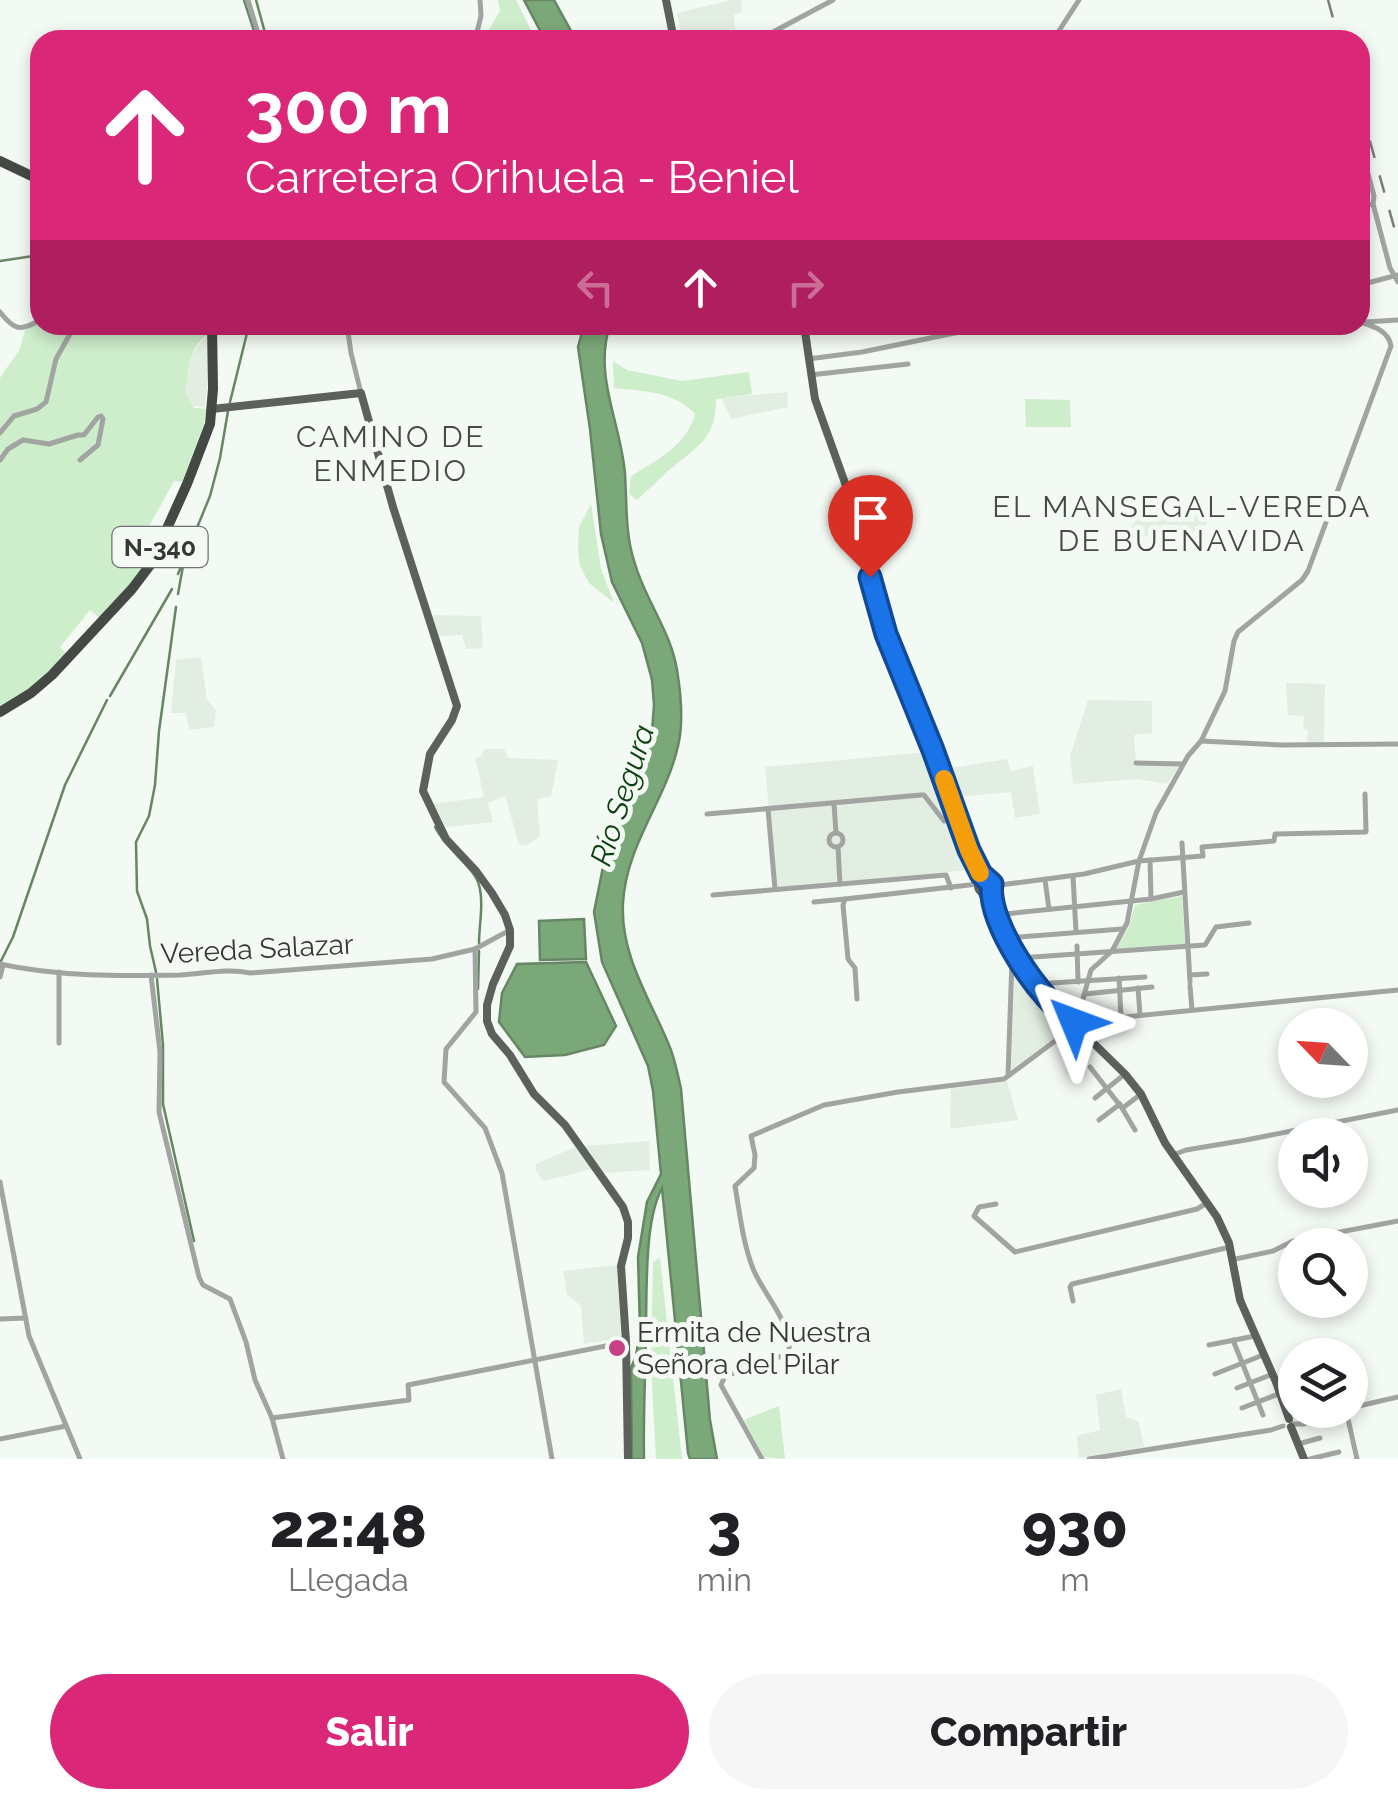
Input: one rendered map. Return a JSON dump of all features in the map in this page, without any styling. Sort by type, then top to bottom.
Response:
[{"type":"highway","points":[[0,161],[30,175]]},
{"type":"highway","name":"N-340","points":[[0,712],[52,675],[148,570],[206,434],[212,409],[213,335]]},
{"type":"main road","points":[[666,0],[672,30]]},
{"type":"main road","points":[[805,335],[816,399],[849,497],[886,634],[976,867],[987,886],[995,915],[1016,961],[1142,1094],[1172,1155],[1217,1217],[1230,1247],[1240,1300],[1278,1388]]},
{"type":"main road","points":[[212,409],[361,393],[457,706],[430,754],[423,791],[446,839],[492,892],[510,930],[510,946],[493,984],[486,1021],[534,1094],[565,1124],[622,1207],[628,1222],[621,1266],[628,1459]]},
{"type":"main road","points":[[929,742],[954,818],[987,886],[1000,933],[1038,992],[1073,1025]]},
{"type":"main road","points":[[1291,1428],[1307,1459]]},
{"type":"street","points":[[248,0],[257,30]]},
{"type":"street","points":[[478,30],[480,0]]},
{"type":"street","points":[[777,30],[833,0]]},
{"type":"street","points":[[1060,30],[1080,0]]},
{"type":"street","points":[[1370,179],[1390,268],[1398,278]]},
{"type":"street","points":[[1370,282],[1398,278]]},
{"type":"street","points":[[0,312],[10,324],[20,328],[30,326]]},
{"type":"street","points":[[1370,322],[1398,320]]},
{"type":"street","points":[[1073,1025],[1093,968],[1112,951],[1124,928],[1139,861],[1156,813],[1201,741],[1226,691],[1238,632],[1308,571],[1389,354],[1386,334],[1370,326]]},
{"type":"street","points":[[0,433],[14,416],[46,402],[56,359],[70,335]]},
{"type":"street","points":[[348,335],[361,393]]},
{"type":"street","points":[[808,359],[945,335]]},
{"type":"street","points":[[810,375],[908,364]]},
{"type":"street","points":[[0,460],[8,449],[23,440],[49,444],[84,435],[102,416],[98,445],[80,460]]},
{"type":"street","points":[[1201,741],[1398,744]]},
{"type":"street","points":[[1136,763],[1184,764]]},
{"type":"street","points":[[814,902],[1073,876],[1139,861],[1203,856],[1202,847],[1274,841],[1275,834],[1366,832],[1364,794]]},
{"type":"street","points":[[707,814],[924,795],[944,821],[954,818]]},
{"type":"street","points":[[834,804],[836,833],[830,841],[838,847],[840,884]]},
{"type":"street","points":[[768,809],[775,889]]},
{"type":"street","points":[[1182,843],[1192,1010]]},
{"type":"street","points":[[1150,860],[1152,899]]},
{"type":"street","points":[[713,894],[946,875],[951,888]]},
{"type":"street","points":[[1073,876],[1076,932]]},
{"type":"street","points":[[1045,880],[1048,909]]},
{"type":"street","points":[[995,915],[1152,899],[1184,892]]},
{"type":"street","points":[[845,899],[848,959],[855,968],[857,1000]]},
{"type":"street","points":[[1008,1076],[1016,961],[1077,949],[1112,951],[1205,945],[1216,927],[1248,923]]},
{"type":"street","points":[[1006,938],[1124,928]]},
{"type":"street","name":"Vereda Salazar","points":[[1,969],[152,975],[236,970],[250,973],[432,958],[474,950],[510,930]]},
{"type":"street","points":[[1077,949],[1078,982]]},
{"type":"street","points":[[474,950],[476,1012],[446,1048],[444,1082],[485,1128],[502,1173],[552,1459]]},
{"type":"street","points":[[58,1043],[59,972]]},
{"type":"street","points":[[1190,981],[1208,974]]},
{"type":"street","points":[[152,975],[160,1052],[160,1112],[200,1276],[204,1284],[230,1299],[283,1459]]},
{"type":"street","points":[[1036,984],[1145,976]]},
{"type":"street","points":[[1119,978],[1121,1017]]},
{"type":"street","points":[[1085,994],[1152,986]]},
{"type":"street","points":[[1138,988],[1140,1015]]},
{"type":"street","points":[[721,1385],[725,1376],[782,1356],[790,1346],[786,1329],[752,1264],[735,1186],[754,1168],[751,1136],[824,1104],[1004,1079],[1073,1025],[1398,990]]},
{"type":"street","points":[[1090,1067],[1121,1106],[1134,1130]]},
{"type":"street","points":[[1095,1098],[1125,1074]]},
{"type":"street","points":[[1099,1120],[1142,1094]]},
{"type":"street","points":[[1172,1155],[1398,1110]]},
{"type":"street","points":[[0,1182],[29,1336],[80,1459]]},
{"type":"street","points":[[996,1204],[978,1207],[974,1216],[1015,1252],[1208,1203]]},
{"type":"street","points":[[1231,1260],[1293,1241],[1398,1221]]},
{"type":"street","points":[[1074,1302],[1072,1284],[1230,1247]]},
{"type":"street","points":[[0,1319],[26,1318]]},
{"type":"street","points":[[1209,1345],[1255,1336]]},
{"type":"street","points":[[1233,1340],[1263,1415]]},
{"type":"street","points":[[272,1418],[409,1400],[408,1385],[626,1342]]},
{"type":"street","points":[[1215,1374],[1264,1355]]},
{"type":"street","points":[[1237,1388],[1273,1374]]},
{"type":"street","points":[[712,1386],[721,1385]]},
{"type":"street","points":[[721,1385],[762,1459]]},
{"type":"street","points":[[1242,1408],[1278,1397]]},
{"type":"street","points":[[1368,1405],[1398,1397]]},
{"type":"street","points":[[0,1438],[66,1426]]},
{"type":"street","points":[[1089,1459],[1278,1427]]},
{"type":"street","points":[[1351,1428],[1357,1459]]},
{"type":"street","points":[[1297,1442],[1320,1438]]},
{"type":"street","points":[[1307,1459],[1339,1452]]},
{"type":"shaded area","points":[[498,0],[516,0],[531,30],[489,30],[500,11]]},
{"type":"shaded area","points":[[524,0],[554,0],[570,30],[540,30]]},
{"type":"shaded area","points":[[741,0],[742,12],[734,15],[735,30],[681,30],[677,13]]},
{"type":"shaded area","points":[[30,327],[30,335],[207,335],[196,346],[190,361],[185,393],[194,408],[206,409],[182,482],[174,481],[137,548],[152,556],[146,567],[100,618],[90,610],[60,647],[66,654],[29,691],[0,708],[0,378],[20,349],[25,330]]},
{"type":"shaded area","points":[[207,335],[216,335],[210,350],[205,407],[190,406],[182,395],[193,353]]},
{"type":"shaded area","points":[[581,335],[608,335],[606,381],[623,455],[632,553],[674,656],[680,688],[678,746],[631,862],[623,922],[631,959],[671,1050],[681,1089],[710,1420],[717,1459],[690,1459],[688,1453],[662,1188],[652,1217],[648,1252],[644,1459],[632,1459],[631,1368],[640,1330],[638,1257],[647,1202],[661,1174],[648,1066],[602,962],[594,912],[606,852],[646,753],[654,705],[642,643],[612,582],[601,534],[578,347]]},
{"type":"shaded area","points":[[613,361],[627,370],[682,381],[749,372],[752,394],[716,399],[712,424],[702,441],[637,500],[629,494],[631,476],[678,443],[695,414],[668,396],[614,388]]},
{"type":"shaded area","points":[[787,392],[788,407],[731,419],[721,398]]},
{"type":"shaded area","points":[[1025,399],[1070,400],[1071,427],[1026,427]]},
{"type":"shaded area","points":[[591,504],[601,569],[614,603],[589,583],[580,566],[579,527]]},
{"type":"shaded area","points":[[1195,512],[1208,512],[1203,540],[1123,535],[1139,517],[1194,522]]},
{"type":"shaded area","points":[[429,615],[481,616],[483,648],[466,649],[462,635],[437,636]]},
{"type":"shaded area","points":[[201,657],[207,699],[216,711],[214,727],[189,730],[186,713],[171,713],[176,660]]},
{"type":"shaded area","points":[[1286,683],[1325,684],[1324,743],[1307,742],[1304,716],[1288,715]]},
{"type":"shaded area","points":[[1088,700],[1152,701],[1152,733],[1134,735],[1136,763],[1179,767],[1167,784],[1137,779],[1073,784],[1070,756]]},
{"type":"shaded area","points":[[484,749],[504,749],[508,758],[558,760],[551,797],[537,799],[540,836],[526,846],[519,844],[505,796],[488,803],[493,822],[446,827],[434,804],[484,797],[475,758]]},
{"type":"shaded area","points":[[928,752],[970,870],[776,888],[765,767]]},
{"type":"shaded area","points":[[1007,759],[1011,771],[1033,766],[1040,814],[1015,818],[1011,792],[957,797],[945,769]]},
{"type":"shaded area","points":[[1182,896],[1185,944],[1116,949],[1129,927],[1135,905]]},
{"type":"shaded area","points":[[584,919],[586,959],[540,960],[539,921]]},
{"type":"shaded area","points":[[586,962],[616,1026],[604,1045],[565,1055],[525,1057],[499,1022],[502,993],[517,964]]},
{"type":"shaded area","points":[[1014,971],[1054,1011],[1062,1033],[1011,1070]]},
{"type":"shaded area","points":[[1007,1081],[1018,1120],[950,1129],[951,1089]]},
{"type":"shaded area","points":[[649,1141],[650,1170],[602,1173],[583,1146]]},
{"type":"shaded area","points":[[575,1147],[593,1169],[544,1181],[536,1164]]},
{"type":"shaded area","points":[[660,1258],[682,1459],[656,1459],[651,1364],[653,1262]]},
{"type":"shaded area","points":[[617,1265],[621,1338],[584,1344],[581,1306],[567,1295],[563,1271]]},
{"type":"shaded area","points":[[1121,1389],[1126,1417],[1139,1422],[1144,1447],[1079,1458],[1077,1436],[1100,1430],[1096,1395]]},
{"type":"shaded area","points":[[779,1406],[785,1459],[764,1457],[744,1420]]},
{"type":"waterway","points":[[244,0],[254,30]]},
{"type":"waterway","points":[[256,0],[264,30]]},
{"type":"waterway","points":[[0,261],[30,256]]},
{"type":"waterway","points":[[230,402],[247,335]]},
{"type":"waterway","points":[[178,574],[210,496],[228,411]]},
{"type":"waterway","points":[[178,594],[183,566]]},
{"type":"waterway","points":[[110,696],[172,589]]},
{"type":"waterway","points":[[156,972],[147,919],[137,891],[136,842],[149,816],[155,785],[176,607]]},
{"type":"waterway","points":[[1,961],[13,937],[65,785],[107,700]]},
{"type":"waterway","points":[[435,827],[479,885],[479,943]]},
{"type":"waterway","points":[[478,989],[479,951]]},
{"type":"waterway","points":[[157,979],[163,1104],[194,1241]]},
{"type":"railway","points":[[1328,0],[1336,30]]},
{"type":"railway","points":[[1370,142],[1398,241]]},
{"type":"slow traffic","points":[[944,779],[980,873]]},
{"type":"place","name":"Ermita de Nuestra Señora del Pilar","points":[[617,1348]]},
{"type":"district","name":"CAMINO DE ENMEDIO","points":[[391,453]]},
{"type":"district","name":"EL MANSEGAL-VEREDA DE BUENAVIDA","points":[[1182,523]]},
{"type":"route","points":[[870,577],[886,634],[969,850],[976,867],[992,884],[991,903],[1002,932],[1046,997],[1074,1022]]},
{"type":"water label","name":"Río Segura","points":[[622,795]]}]
